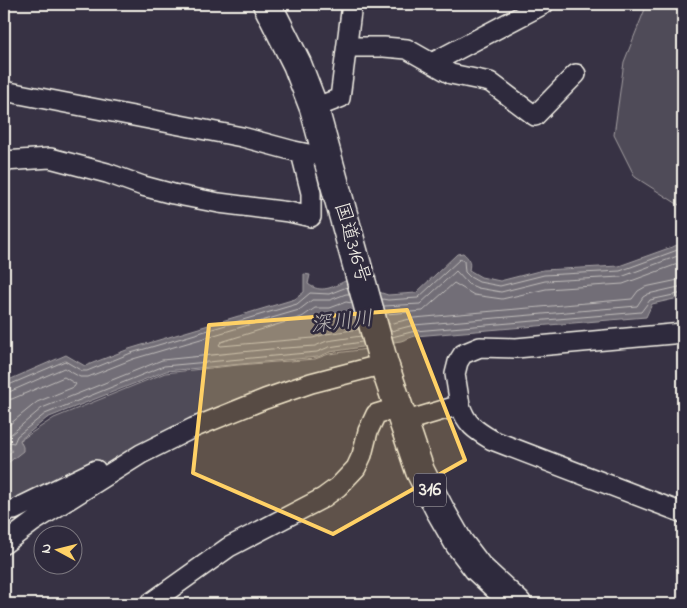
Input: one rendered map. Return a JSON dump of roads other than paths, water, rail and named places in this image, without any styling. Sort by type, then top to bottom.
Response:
[{"type":"highway","name":"国道316号","points":[[267,4],[297,64],[314,108],[314,155],[354,250],[383,358],[420,470],[459,543],[478,568],[517,604]]},
{"type":"street","points":[[314,108],[340,98],[352,4]]},
{"type":"street","points":[[432,64],[544,4]]},
{"type":"street","points":[[347,47],[407,49],[451,74],[490,82],[535,116],[576,74]]},
{"type":"street","points":[[4,90],[242,137],[314,155],[311,217],[173,194],[107,173],[50,158],[4,161]]},
{"type":"street","points":[[683,334],[516,348],[480,347],[463,354],[458,362],[455,374],[464,418],[478,432],[492,440],[683,513]]},
{"type":"street","points":[[4,544],[33,522],[128,462],[193,428],[265,399],[383,358]]},
{"type":"street","points":[[148,604],[229,547],[324,498],[338,487],[356,468],[362,456],[368,431],[376,414],[401,414],[460,405]]},
{"type":"street","points":[[14,510],[112,463],[128,462]]},
{"type":"water","name":"深川川","points":[[683,243],[683,297],[652,304],[646,317],[415,336],[401,341],[330,352],[318,357],[166,371],[47,418],[20,440],[23,451],[4,466],[4,458],[12,451],[9,447],[4,450],[4,382],[66,355],[85,366],[129,349],[295,299],[304,292],[304,274],[310,275],[308,284],[318,289],[327,288],[345,281],[388,295],[416,293],[457,254],[463,253],[467,257],[470,262],[469,270],[481,277],[500,281],[543,270],[619,266]]}]
